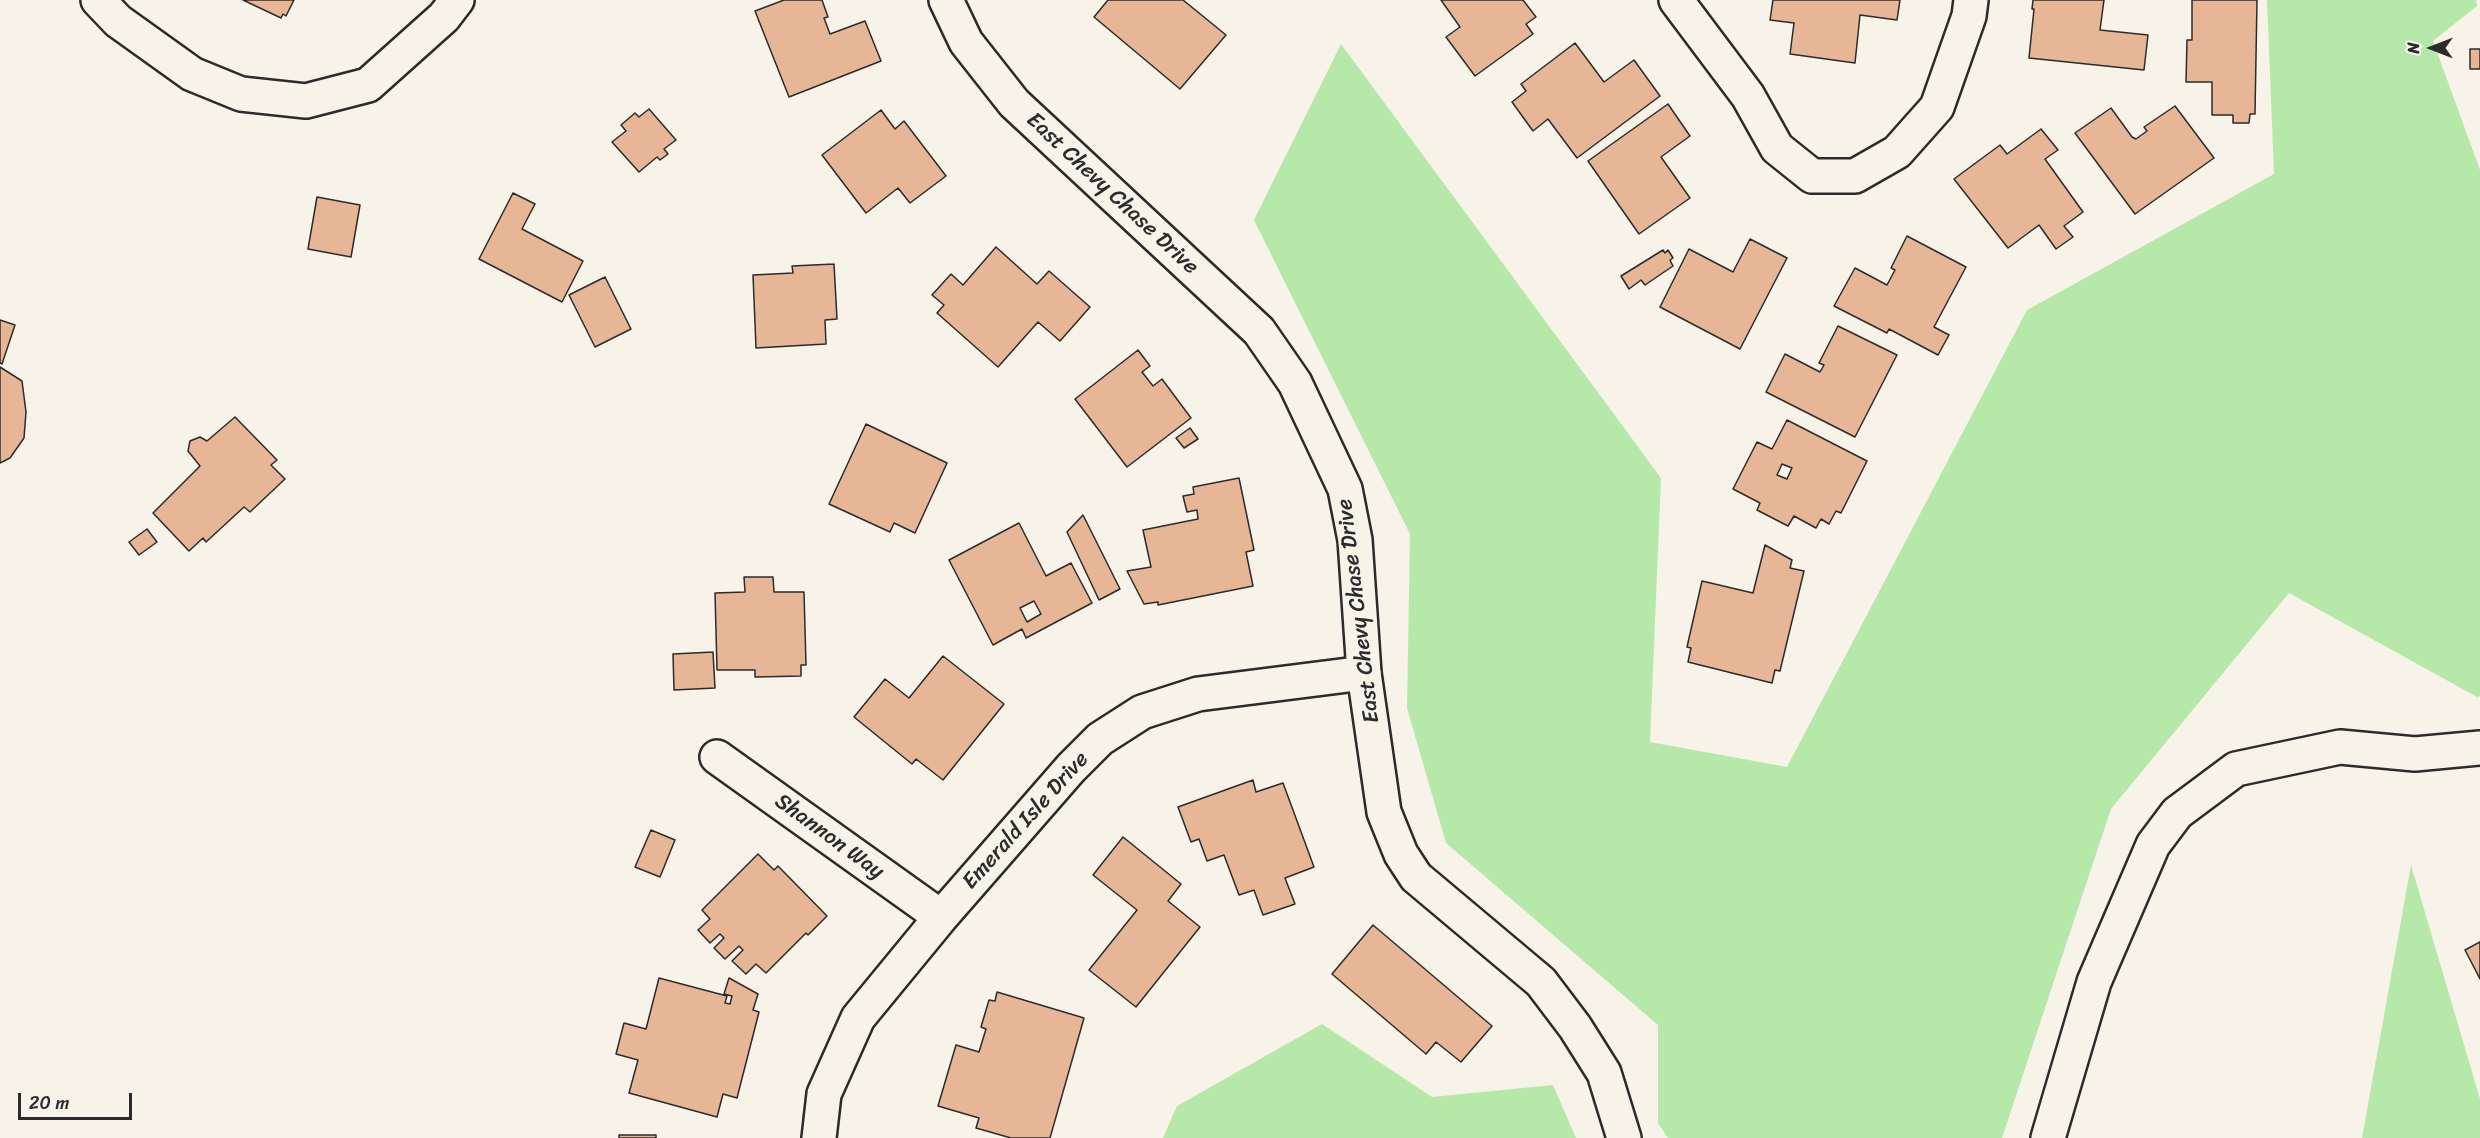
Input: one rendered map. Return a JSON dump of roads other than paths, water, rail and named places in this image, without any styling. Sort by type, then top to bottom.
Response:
[{"type":"main road","points":[[98,0],[118,21],[192,74],[241,93],[306,101],[368,85],[444,17],[457,0]]},
{"type":"main road","name":"East Chevy Chase Drive","points":[[945,0],[966,42],[1014,104],[1259,331],[1295,383],[1345,489],[1355,540],[1364,673],[1384,812],[1401,854],[1416,877],[1541,982],[1575,1027],[1604,1073],[1624,1138]]},
{"type":"main road","points":[[1676,0],[1748,96],[1777,148],[1812,176],[1855,176],[1897,152],[1937,107],[1969,16],[1971,0]]},
{"type":"main road","name":"Emerald Isle Drive","points":[[819,1138],[824,1094],[858,1018],[941,917],[1071,768],[1100,739],[1142,712],[1198,694],[1364,673]]},
{"type":"main road","points":[[2048,1138],[2094,982],[2153,845],[2177,813],[2236,770],[2340,747],[2415,754],[2480,748]]},
{"type":"main road","name":"Shannon Way","points":[[717,757],[941,917]]}]
